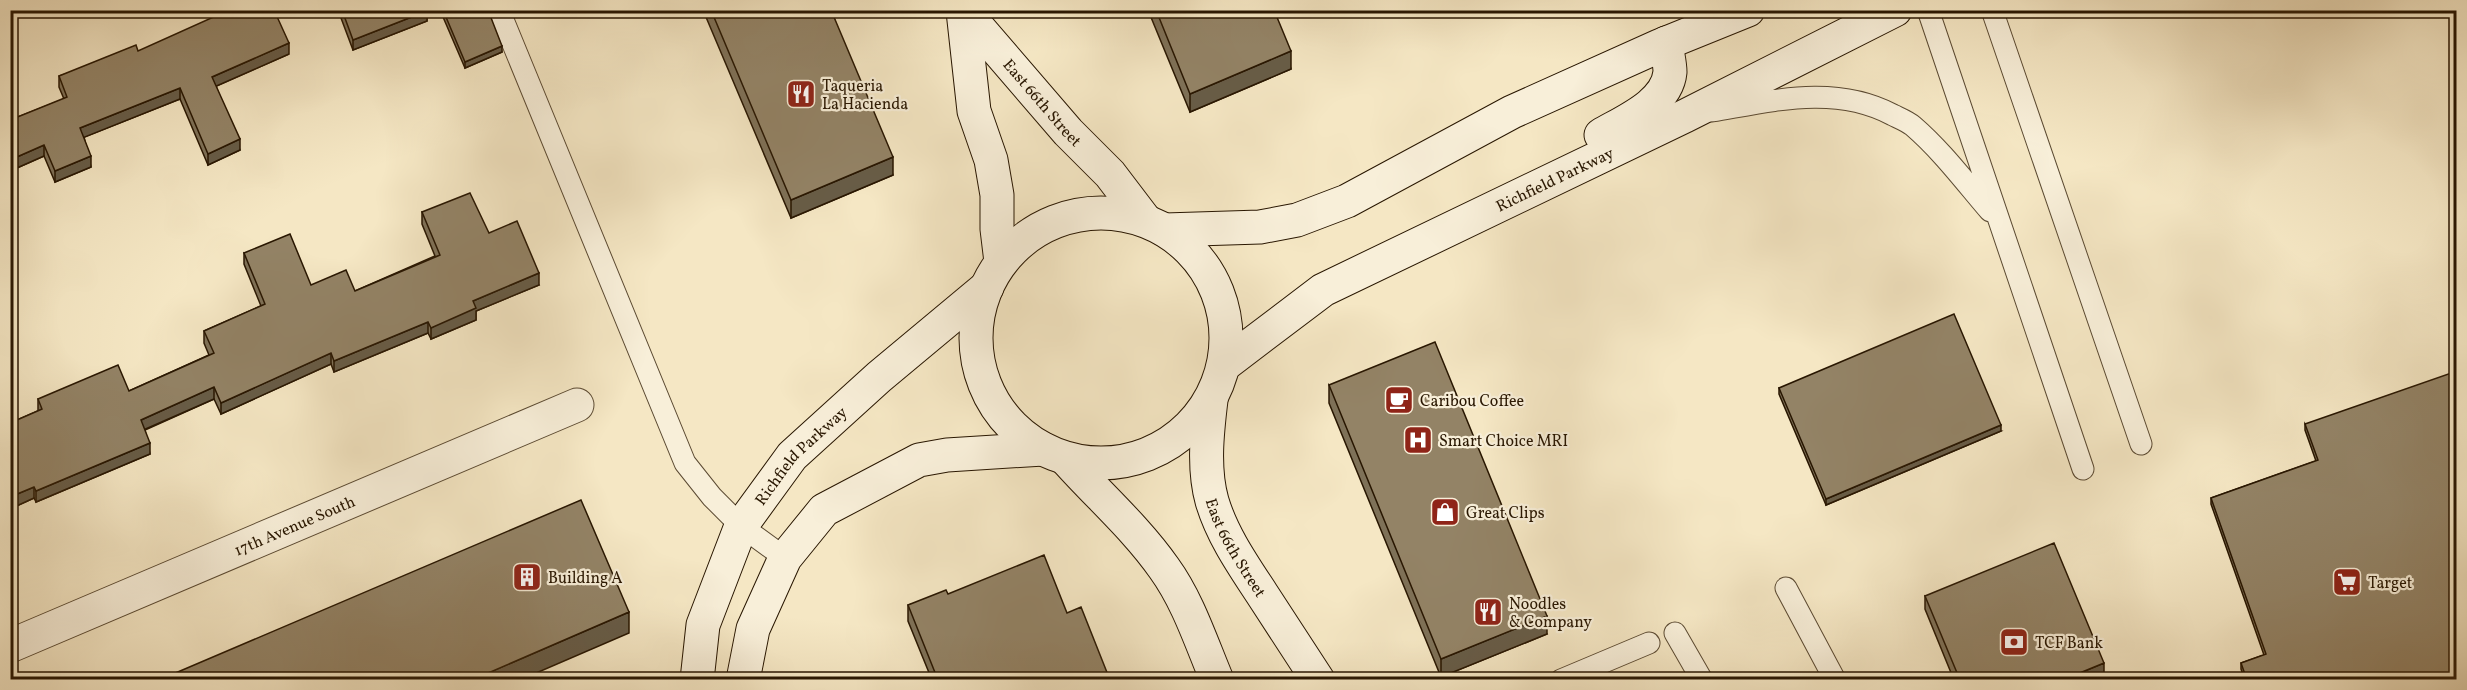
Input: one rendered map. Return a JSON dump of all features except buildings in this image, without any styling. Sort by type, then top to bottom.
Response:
[{"type":"street","points":[[1155,225],[1260,227],[1297,220],[1347,201],[1512,112],[1666,43],[1748,10]]},
{"type":"street","name":"Richfield Parkway","points":[[1224,365],[1323,290],[1685,116],[1895,10]]},
{"type":"street","name":"East 66th Street","points":[[963,11],[1054,116],[1155,225]]},
{"type":"street","name":"East 66th Street","points":[[963,11],[974,111],[991,160],[997,195],[994,275]]},
{"type":"street","points":[[1484,212],[1543,168],[1644,110],[1663,92],[1670,72],[1666,43]]},
{"type":"street","name":"Richfield Parkway","points":[[697,680],[703,625],[741,526],[792,456],[994,275],[1030,235],[1066,217],[1106,213],[1155,225]]},
{"type":"street","points":[[743,680],[753,629],[784,558],[824,510],[919,460],[947,455],[1054,454],[1108,464],[1148,455],[1184,433],[1211,400],[1224,365],[1226,326],[1216,288],[1195,254],[1155,225]]},
{"type":"street","points":[[994,275],[976,323],[978,361],[990,396],[1012,426],[1054,454],[1165,568],[1186,606],[1217,680]]},
{"type":"street","name":"East 66th Street","points":[[1211,400],[1207,432],[1207,471],[1212,501],[1222,527],[1244,566],[1318,680]]},
{"type":"street","name":"17th Avenue South","points":[[10,646],[577,405]]},
{"type":"lane","points":[[499,10],[685,463],[712,497],[741,526],[784,558]]},
{"type":"lane","points":[[1928,10],[2083,469]]},
{"type":"lane","points":[[1992,10],[2141,444]]},
{"type":"lane","points":[[1685,116],[1796,97],[1851,100],[1882,109],[1911,124],[1948,160],[1998,222]]},
{"type":"lane","points":[[1786,588],[1836,680]]},
{"type":"lane","points":[[1675,633],[1702,680]]},
{"type":"lane","points":[[1561,680],[1649,643]]},
{"type":"place","name":"Taqueria La Hacienda","points":[[801,94]]},
{"type":"place","name":"Caribou Coffee","points":[[1399,400]]},
{"type":"place","name":"Smart Choice MRI","points":[[1418,440]]},
{"type":"place","name":"Great Clips","points":[[1445,512]]},
{"type":"place","name":"Building A","points":[[527,577]]},
{"type":"place","name":"Target","points":[[2347,582]]},
{"type":"place","name":"Noodles & Company","points":[[1488,612]]},
{"type":"place","name":"TCF Bank","points":[[2014,642]]}]
